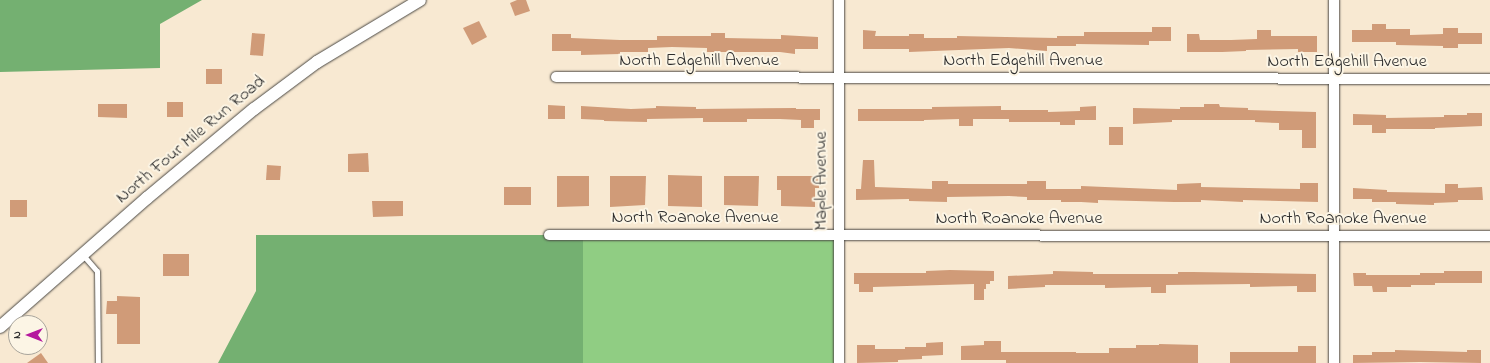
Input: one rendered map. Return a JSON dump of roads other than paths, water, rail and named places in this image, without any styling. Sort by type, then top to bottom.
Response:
[{"type":"street","name":"North Four Mile Run Road","points":[[0,327],[83,254],[254,109],[324,58],[420,0]]},
{"type":"street","name":"Maple Avenue","points":[[839,0],[839,363]]},
{"type":"street","points":[[1334,0],[1334,363]]},
{"type":"street","name":"North Edgehill Avenue","points":[[556,78],[1490,79]]},
{"type":"street","name":"North Roanoke Avenue","points":[[549,235],[1490,236]]},
{"type":"lane","points":[[83,254],[97,271],[98,363]]}]
